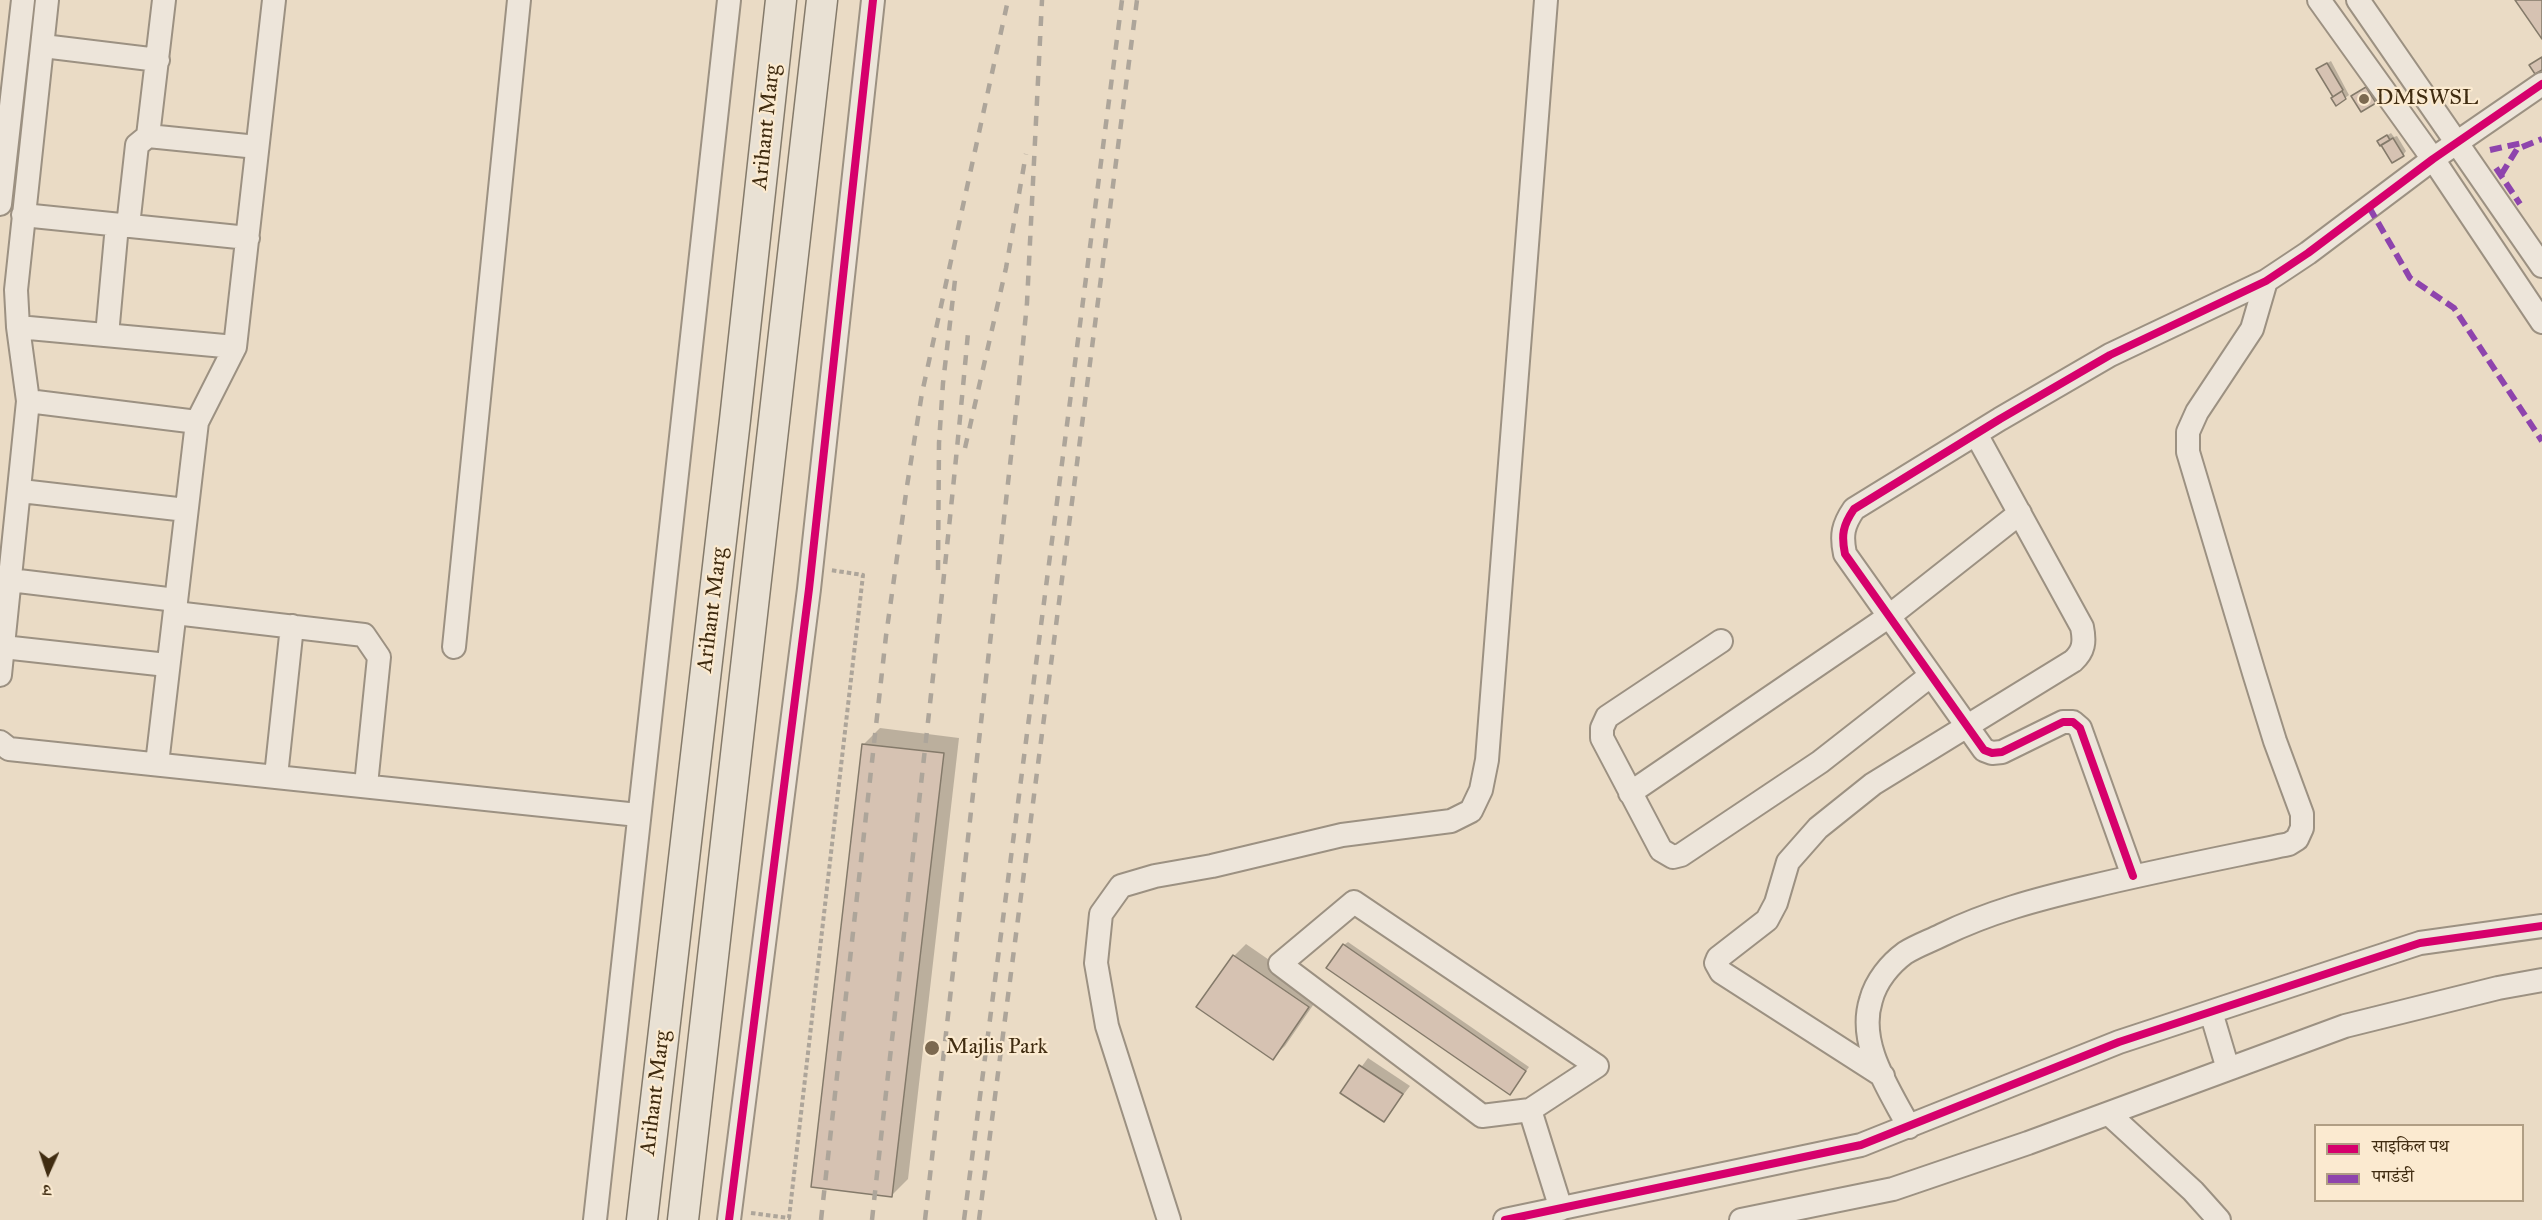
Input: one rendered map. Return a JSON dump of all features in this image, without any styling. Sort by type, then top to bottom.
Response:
[{"type":"main road","name":"Arihant Marg","points":[[642,1220],[781,0]]},
{"type":"main road","name":"Arihant Marg","points":[[685,1215],[822,0]]},
{"type":"main road","points":[[728,478],[767,482]]},
{"type":"street","points":[[0,204],[23,0]]},
{"type":"street","points":[[0,675],[21,491],[28,401],[18,327],[16,290],[47,0]]},
{"type":"street","points":[[107,335],[137,145],[148,136],[164,0]]},
{"type":"street","points":[[157,765],[197,422],[234,348],[274,0]]},
{"type":"street","points":[[454,647],[519,0]]},
{"type":"street","points":[[595,1220],[729,0]]},
{"type":"street","points":[[729,1215],[749,1077],[811,567],[873,0]]},
{"type":"street","points":[[1169,1220],[1107,1026],[1096,963],[1101,914],[1121,886],[1155,876],[1212,866],[1342,835],[1451,821],[1471,811],[1481,790],[1487,760],[1546,0]]},
{"type":"street","points":[[2319,0],[2433,159],[2542,322]]},
{"type":"street","points":[[2358,0],[2458,141],[2542,266]]},
{"type":"street","points":[[43,46],[158,60]]},
{"type":"street","points":[[2133,876],[2079,728],[2073,722],[2063,723],[2001,752],[1992,753],[1984,750],[1845,554],[1842,539],[1844,525],[1854,510],[1976,434],[2110,355],[2266,281],[2308,253],[2458,141],[2542,84]]},
{"type":"street","points":[[148,136],[258,147]]},
{"type":"street","points":[[23,215],[248,238]]},
{"type":"street","points":[[1909,1127],[1883,1076],[1869,1041],[1867,1023],[1870,1000],[1880,978],[1905,953],[1965,924],[2027,902],[2133,876],[2289,844],[2297,839],[2302,828],[2302,814],[2254,673],[2188,452],[2188,432],[2197,412],[2252,329],[2266,281]]},
{"type":"street","points":[[18,327],[234,348]]},
{"type":"street","points":[[28,401],[197,422]]},
{"type":"street","points":[[1883,1076],[1721,972],[1716,963],[1718,958],[1767,920],[1776,903],[1788,862],[1818,828],[1873,784],[2073,662],[2080,655],[2085,643],[2082,627],[1976,434]]},
{"type":"street","points":[[21,491],[186,510]]},
{"type":"street","points":[[1630,793],[1888,617],[2020,513]]},
{"type":"street","points":[[10,580],[292,627],[364,635],[379,657],[366,785]]},
{"type":"street","points":[[276,776],[292,627]]},
{"type":"street","points":[[1721,640],[1607,717],[1602,728],[1602,738],[1661,850],[1674,857],[1681,855],[1820,762],[1930,676]]},
{"type":"street","points":[[3,647],[167,665]]},
{"type":"street","points":[[0,742],[9,749],[638,815]]},
{"type":"street","points":[[1354,902],[1597,1066],[1530,1110],[1482,1116],[1280,964],[1354,902]]},
{"type":"street","points":[[1505,1220],[1860,1145],[2119,1042],[2420,943],[2542,926]]},
{"type":"street","points":[[1741,1220],[1893,1189],[2109,1114],[2345,1026],[2498,988],[2542,980]]},
{"type":"street","points":[[2211,1012],[2228,1070]]},
{"type":"street","points":[[1530,1110],[1561,1209]]},
{"type":"street","points":[[2109,1114],[2193,1191],[2219,1220]]},
{"type":"path","points":[[729,1215],[789,1218],[863,575],[811,567]]},
{"type":"building","points":[[2515,0],[2542,0],[2542,39]]},
{"type":"building","points":[[2542,57],[2542,70],[2535,74],[2529,65]]},
{"type":"building","points":[[2327,63],[2343,90],[2333,97],[2316,69]]},
{"type":"building","name":"DMSWSL","points":[[2366,87],[2376,103],[2361,112],[2351,96]]},
{"type":"building","points":[[2342,91],[2346,99],[2336,106],[2331,98]]},
{"type":"building","points":[[2387,135],[2390,140],[2380,146],[2377,141]]},
{"type":"building","points":[[2393,138],[2404,156],[2392,163],[2381,145]]},
{"type":"building","points":[[862,744],[944,753],[892,1197],[811,1187]]},
{"type":"building","points":[[1343,944],[1526,1071],[1510,1095],[1326,968]]},
{"type":"building","points":[[1233,955],[1309,1007],[1273,1060],[1196,1007]]},
{"type":"building","points":[[1359,1065],[1403,1094],[1384,1122],[1340,1093]]},
{"type":"railway","points":[[821,1220],[886,636],[907,486],[922,393],[1008,0]]},
{"type":"railway","points":[[925,1220],[1027,303],[1042,0]]},
{"type":"railway","points":[[964,1220],[1122,0]]},
{"type":"railway","points":[[979,1220],[1137,0]]},
{"type":"railway","points":[[965,448],[1006,268],[1026,154]]},
{"type":"railway","points":[[938,570],[939,443],[943,383],[955,280]]},
{"type":"railway","points":[[872,1220],[934,666],[968,333]]},
{"type":"marked path","points":[[2501,175],[2517,149],[2542,139]]},
{"type":"marked path","points":[[2490,150],[2522,143]]},
{"type":"marked path","points":[[2496,168],[2520,204]]},
{"type":"marked path","points":[[2369,207],[2410,278],[2454,308],[2542,441]]},
{"type":"cycle path","points":[[729,1220],[809,589],[873,0]]},
{"type":"cycle path","points":[[2133,876],[2080,728],[2073,722],[2063,722],[2002,752],[1992,753],[1984,750],[1845,554],[1843,536],[1847,520],[1854,509],[2000,419],[2110,355],[2266,281],[2308,253],[2433,159],[2542,84]]},
{"type":"cycle path","points":[[1505,1220],[1861,1145],[2119,1042],[2420,943],[2542,926]]},
{"type":"place","name":"DMSWSL","points":[[2364,99]]},
{"type":"place","name":"Majlis Park","points":[[932,1048]]}]
